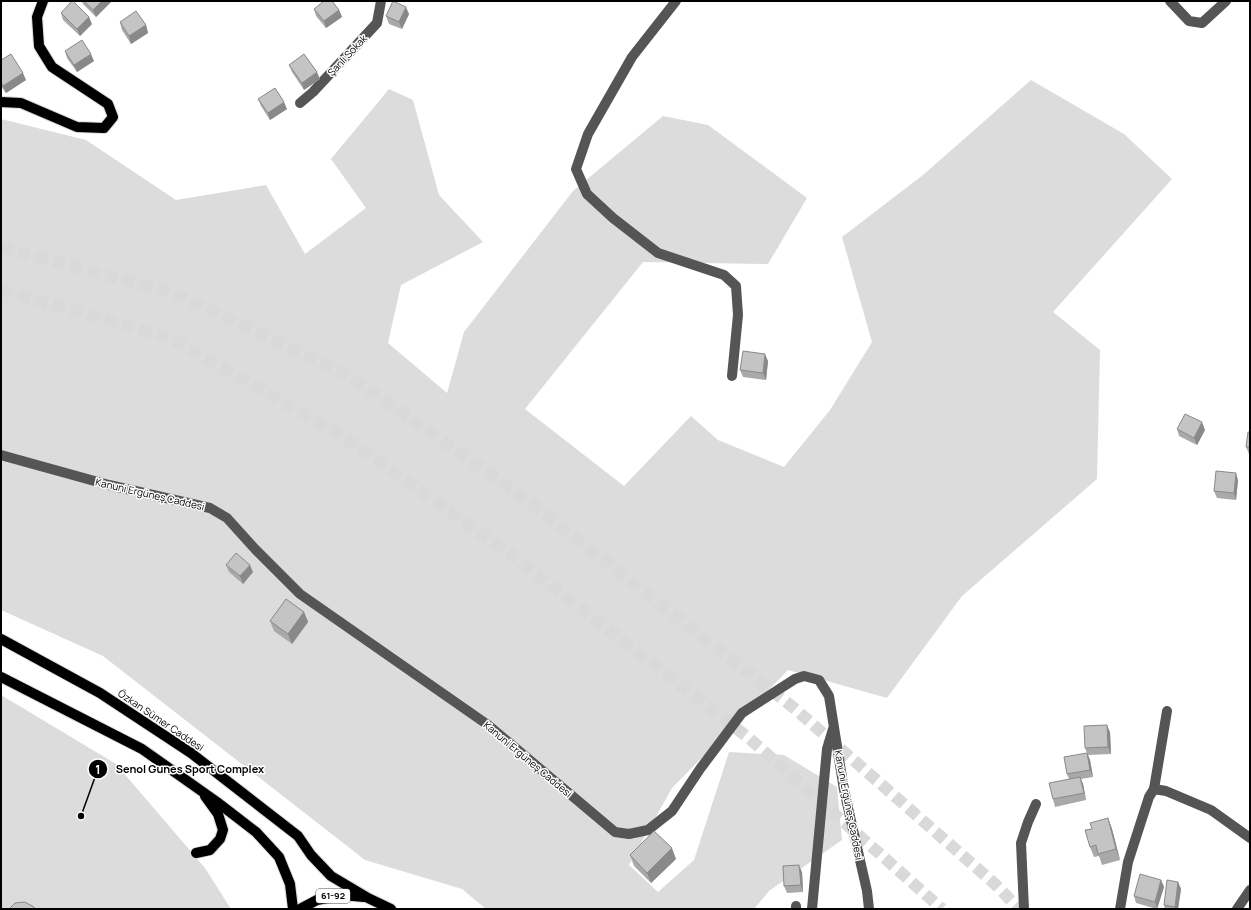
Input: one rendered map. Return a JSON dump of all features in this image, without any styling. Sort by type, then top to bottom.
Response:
[{"type":"main road","points":[[1,102],[21,103],[77,127],[104,128],[113,117],[108,104],[52,67],[39,46],[37,17],[43,1]]},
{"type":"main road","name":"Özkan Sümer Caddesi","points":[[1,639],[100,693],[191,753],[298,836],[311,855],[331,876],[368,898],[392,909]]},
{"type":"main road","points":[[1,677],[142,749],[201,790],[256,832],[279,857],[290,884],[293,909]]},
{"type":"main road","points":[[196,853],[210,850],[220,839],[223,830],[218,814],[201,790]]},
{"type":"main road","name":"Özkan Sümer Caddesi","points":[[300,909],[316,900],[342,895],[368,898]]},
{"type":"street","name":"Şanlı Sokak","points":[[300,103],[313,92],[377,23],[381,1]]},
{"type":"street","points":[[676,1],[632,57],[588,134],[576,169],[587,194],[613,218],[658,253],[724,275],[736,286],[738,314],[732,376]]},
{"type":"street","points":[[1170,1],[1189,21],[1202,23],[1226,1]]},
{"type":"street","name":"Kanuni Ergüneş Caddesi","points":[[1,455],[109,486],[210,508],[227,518],[255,549],[300,594],[488,725],[615,832],[629,834],[648,830],[672,811],[700,769],[742,713],[795,679],[804,676],[819,680],[829,696],[844,790],[867,891],[869,909]]},
{"type":"street","points":[[1120,909],[1128,862],[1149,797],[1154,789],[1168,711]]},
{"type":"street","points":[[812,909],[827,749],[834,727]]},
{"type":"street","points":[[1154,789],[1166,791],[1211,810],[1250,838]]},
{"type":"street","points":[[1024,909],[1021,843],[1036,804]]},
{"type":"street","points":[[1237,909],[1250,890]]},
{"type":"shaded area","points":[[1031,80],[1124,134],[1172,179],[1053,312],[1100,350],[1097,479],[962,596],[887,698],[788,670],[672,788],[629,865],[658,892],[694,860],[729,752],[784,755],[837,787],[842,840],[769,891],[754,909],[486,909],[462,889],[365,860],[103,656],[1,610],[1,119],[86,140],[176,200],[266,185],[305,254],[366,208],[331,159],[389,89],[413,100],[439,195],[483,242],[401,285],[388,343],[447,393],[464,332],[573,191],[663,116],[708,125],[807,198],[768,264],[643,262],[525,409],[624,486],[691,416],[718,440],[784,467],[830,410],[872,342],[842,237],[923,175]]},
{"type":"shaded area","points":[[1,695],[116,764],[205,868],[231,909],[1,909]]},
{"type":"building","points":[[72,1],[89,17],[77,29],[61,13]]},
{"type":"building","points":[[84,1],[102,1],[93,10]]},
{"type":"building","points":[[324,1],[332,1],[339,10],[324,21],[314,9]]},
{"type":"building","points":[[393,1],[406,7],[399,22],[386,16]]},
{"type":"building","points":[[136,11],[146,25],[129,36],[120,22]]},
{"type":"building","points":[[82,40],[91,54],[74,65],[65,51]]},
{"type":"building","points":[[11,54],[23,73],[3,86],[1,82],[1,60]]},
{"type":"building","points":[[304,54],[317,72],[302,83],[289,65]]},
{"type":"building","points":[[275,88],[284,102],[268,113],[258,99]]},
{"type":"building","points":[[743,351],[765,354],[763,373],[740,370]]},
{"type":"building","points":[[1185,414],[1202,422],[1194,438],[1177,429]]},
{"type":"building","points":[[1248,432],[1250,432],[1250,447],[1246,447]]},
{"type":"building","points":[[1216,471],[1236,473],[1234,493],[1214,491]]},
{"type":"building","points":[[236,553],[250,565],[240,576],[226,565]]},
{"type":"building","points":[[286,599],[304,612],[288,634],[270,621]]},
{"type":"building","points":[[1107,725],[1108,747],[1085,748],[1084,726]]},
{"type":"building","points":[[1087,753],[1090,770],[1067,774],[1064,757]]},
{"type":"building","points":[[1080,777],[1084,793],[1053,799],[1049,783]]},
{"type":"building","points":[[1108,818],[1116,849],[1098,854],[1096,845],[1090,847],[1085,830],[1092,829],[1090,823]]},
{"type":"building","points":[[654,831],[672,848],[647,873],[630,855]]},
{"type":"building","points":[[799,865],[801,885],[784,886],[783,866]]},
{"type":"building","points":[[1140,874],[1161,880],[1155,902],[1134,896]]},
{"type":"building","points":[[1167,880],[1178,882],[1175,907],[1164,905]]},
{"type":"building","points":[[25,902],[35,909],[9,909],[15,903]]},
{"type":"tunnel","points":[[1,247],[174,293],[348,375],[519,494],[794,708],[995,884],[1019,909]]},
{"type":"tunnel","points":[[1,290],[170,338],[339,434],[513,556],[750,739],[942,909]]},
{"type":"place","name":"Senol Gunes Sport Complex","points":[[81,816]]}]
